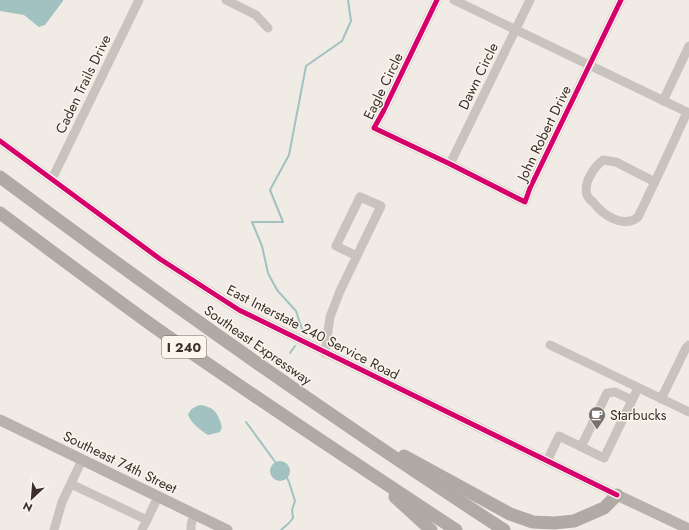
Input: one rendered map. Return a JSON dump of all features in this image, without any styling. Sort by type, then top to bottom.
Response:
[{"type":"highway","name":"Southeast Expressway","points":[[0,178],[197,322],[359,434],[504,530]]},
{"type":"highway","name":"I 240","points":[[0,213],[152,325],[372,475],[456,530]]},
{"type":"highway","points":[[359,434],[418,463],[510,514],[533,522],[554,524],[574,521],[604,508],[617,495]]},
{"type":"highway","points":[[372,475],[431,530]]},
{"type":"main road","name":"Southeast 74th Street","points":[[0,420],[227,530]]},
{"type":"main road","name":"East Interstate 240 Service Road","points":[[617,495],[689,529]]},
{"type":"street","name":"Caden Trails Drive","points":[[52,180],[139,0]]},
{"type":"street","points":[[226,0],[256,14],[268,28]]},
{"type":"street","name":"Eagle Circle","points":[[438,0],[374,128],[450,164]]},
{"type":"street","points":[[454,0],[688,113],[655,182],[638,217],[629,222],[622,222],[606,216],[587,195],[587,183],[595,168],[603,160],[616,162],[655,182]]},
{"type":"street","name":"Dawn Circle","points":[[450,164],[530,0]]},
{"type":"street","name":"John Robert Drive","points":[[450,164],[525,202],[530,188],[621,0]]},
{"type":"street","points":[[663,100],[689,46]]},
{"type":"street","name":"East Interstate 240 Service Road","points":[[0,141],[160,260],[239,310],[617,495]]},
{"type":"street","points":[[325,353],[330,317],[340,291],[382,206],[360,197],[336,246],[357,256]]},
{"type":"street","points":[[550,345],[689,412]]},
{"type":"street","points":[[662,399],[686,348],[689,345]]},
{"type":"street","points":[[547,461],[559,436],[604,458],[638,388]]},
{"type":"street","points":[[581,446],[607,393],[615,392],[632,400]]},
{"type":"street","points":[[54,530],[62,502],[82,460]]},
{"type":"street","points":[[71,484],[147,520]]},
{"type":"street","points":[[142,530],[158,497]]},
{"type":"street","points":[[191,530],[194,514]]},
{"type":"water","points":[[0,0],[63,1],[45,25],[39,27],[24,15],[0,11]]},
{"type":"water","points":[[200,405],[209,407],[215,412],[222,427],[220,432],[208,435],[199,429],[192,421],[188,415],[189,413],[193,408]]},
{"type":"water","points":[[280,461],[287,464],[290,471],[287,478],[280,481],[273,478],[270,471],[273,464]]},
{"type":"waterway","points":[[302,329],[296,311],[277,290],[268,273],[262,246],[252,222],[283,222],[270,190],[289,155],[306,66],[342,41],[351,21],[348,0]]},
{"type":"waterway","points":[[290,353],[295,346]]},
{"type":"waterway","points":[[246,422],[276,463]]},
{"type":"waterway","points":[[281,530],[293,518],[292,510],[295,501],[286,476]]},
{"type":"cycle path","points":[[437,0],[374,128],[525,202],[530,188],[621,0]]},
{"type":"cycle path","points":[[0,141],[160,259],[239,310],[617,495]]},
{"type":"place","name":"Starbucks","points":[[597,430]]}]
